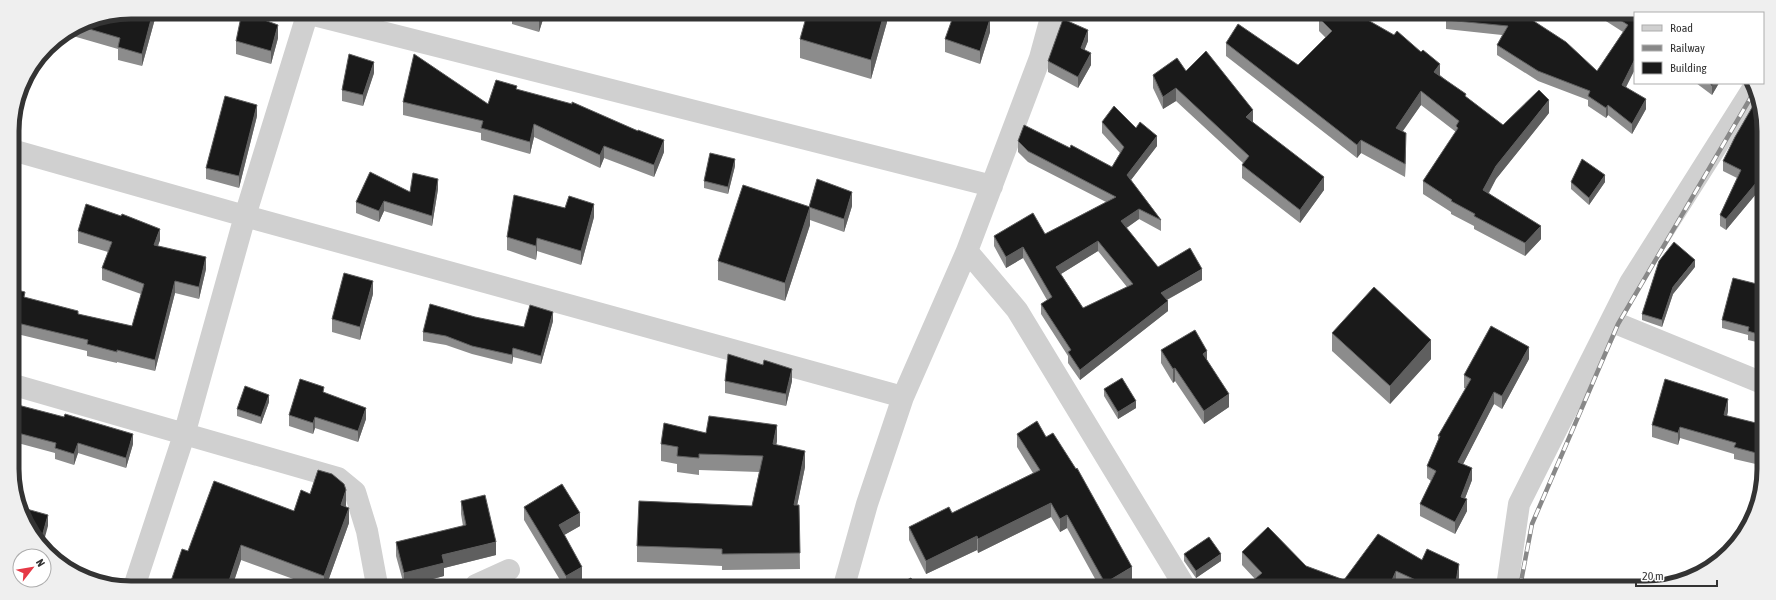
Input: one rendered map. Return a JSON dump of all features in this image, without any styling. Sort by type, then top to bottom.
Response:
[{"type":"street","points":[[136,581],[184,435],[245,216],[304,19]]},
{"type":"street","points":[[330,19],[992,186]]},
{"type":"street","points":[[845,581],[867,504],[903,396],[966,251],[992,186],[1040,58],[1051,19]]},
{"type":"street","points":[[1508,581],[1520,504],[1630,283],[1750,93]]},
{"type":"street","points":[[19,152],[245,216],[903,396]]},
{"type":"street","points":[[966,251],[1017,310],[1181,581]]},
{"type":"street","points":[[1612,320],[1618,324],[1757,381]]},
{"type":"street","points":[[19,386],[338,478],[355,492],[366,531],[376,581]]},
{"type":"street","points":[[485,581],[509,570]]},
{"type":"building","points":[[124,19],[151,19],[142,54],[118,47],[120,38],[87,28],[109,21]]},
{"type":"building","points":[[241,19],[261,19],[278,25],[271,51],[236,41]]},
{"type":"building","points":[[806,19],[883,19],[871,60],[800,39]]},
{"type":"building","points":[[952,19],[990,19],[980,51],[945,39]]},
{"type":"building","points":[[1063,19],[1088,30],[1081,48],[1091,53],[1078,77],[1048,61]]},
{"type":"building","points":[[1320,19],[1366,19],[1394,35],[1397,31],[1421,52],[1423,50],[1440,64],[1434,72],[1466,94],[1465,96],[1503,125],[1539,90],[1549,100],[1496,166],[1483,190],[1541,226],[1525,243],[1474,216],[1475,214],[1451,201],[1452,200],[1423,181],[1458,128],[1456,126],[1459,121],[1421,91],[1396,128],[1406,133],[1405,164],[1361,140],[1357,145],[1226,43],[1238,24],[1298,65],[1332,31]]},
{"type":"building","points":[[1531,19],[1566,42],[1597,71],[1628,25],[1619,19],[1634,19],[1634,61],[1622,85],[1646,99],[1632,124],[1608,105],[1606,108],[1588,96],[1590,91],[1538,71],[1497,45],[1508,26],[1446,20]]},
{"type":"building","points":[[1206,51],[1253,110],[1246,117],[1324,177],[1300,210],[1242,165],[1249,156],[1176,88],[1163,97],[1153,75],[1177,58],[1186,71]]},
{"type":"building","points":[[349,54],[374,62],[363,95],[342,90]]},
{"type":"building","points":[[414,54],[488,104],[496,80],[517,86],[516,89],[572,104],[572,102],[638,131],[664,140],[654,165],[604,146],[600,155],[534,124],[530,142],[481,128],[483,121],[403,102]]},
{"type":"building","points":[[225,96],[257,105],[239,176],[206,168]]},
{"type":"building","points":[[1754,105],[1757,124],[1757,182],[1726,219],[1720,215],[1741,170],[1723,161]]},
{"type":"building","points":[[1114,106],[1136,128],[1140,122],[1157,136],[1127,175],[1161,220],[1139,209],[1121,221],[1158,267],[1190,248],[1202,269],[1161,293],[1168,301],[1080,370],[1068,352],[1071,350],[1041,304],[1052,297],[1023,247],[1006,257],[994,236],[1033,213],[1045,234],[1116,197],[1028,151],[1018,141],[1024,125],[1070,148],[1071,145],[1112,167],[1124,147],[1102,122]],"holes":[[[1098,241],[1133,284],[1083,308],[1056,267]]]},
{"type":"building","points":[[710,153],[735,159],[728,187],[704,181]]},
{"type":"building","points":[[1582,159],[1605,175],[1589,198],[1571,182]]},
{"type":"building","points":[[370,172],[410,192],[413,173],[438,179],[432,216],[384,201],[379,211],[356,202]]},
{"type":"building","points":[[817,179],[852,192],[844,219],[809,207]]},
{"type":"building","points":[[743,185],[810,207],[785,283],[718,261]]},
{"type":"building","points":[[514,195],[565,208],[569,196],[594,204],[581,251],[537,238],[536,246],[507,237]]},
{"type":"building","points":[[86,204],[121,216],[122,214],[160,229],[154,245],[206,257],[199,287],[175,281],[155,360],[87,344],[88,340],[19,323],[19,290],[25,292],[24,297],[78,311],[78,314],[132,326],[144,284],[102,268],[112,242],[78,231]]},
{"type":"building","points":[[1674,242],[1695,260],[1673,287],[1662,320],[1642,314],[1659,261]]},
{"type":"building","points":[[344,273],[373,281],[360,327],[332,319]]},
{"type":"building","points":[[1733,278],[1757,284],[1757,334],[1748,331],[1749,327],[1722,320]]},
{"type":"building","points":[[1374,287],[1431,340],[1390,386],[1332,333]]},
{"type":"building","points":[[430,304],[475,317],[524,327],[530,305],[553,312],[541,356],[513,348],[512,355],[472,346],[446,336],[423,332]]},
{"type":"building","points":[[1491,326],[1529,347],[1502,396],[1494,392],[1458,462],[1472,468],[1461,497],[1467,499],[1455,522],[1420,504],[1436,471],[1427,466],[1440,436],[1438,436],[1471,379],[1464,375]]},
{"type":"building","points":[[1195,330],[1207,351],[1203,354],[1229,394],[1204,411],[1161,350]]},
{"type":"building","points":[[728,354],[763,365],[764,360],[792,369],[786,394],[725,381]]},
{"type":"building","points":[[1122,378],[1136,401],[1118,412],[1104,389]]},
{"type":"building","points":[[300,379],[324,387],[323,392],[366,408],[358,431],[315,417],[313,423],[289,415]]},
{"type":"building","points":[[1665,379],[1728,399],[1724,415],[1757,423],[1757,453],[1734,447],[1736,443],[1680,427],[1678,433],[1652,425]]},
{"type":"building","points":[[245,386],[269,395],[261,417],[237,409]]},
{"type":"building","points":[[19,405],[64,417],[65,414],[133,434],[126,458],[78,443],[74,454],[55,448],[56,443],[19,433]]},
{"type":"building","points":[[709,416],[777,425],[773,444],[805,451],[794,505],[799,505],[800,553],[722,554],[722,549],[637,546],[639,501],[752,506],[763,456],[699,454],[699,458],[677,456],[678,447],[661,444],[664,423],[706,433]]},
{"type":"building","points":[[1037,421],[1046,437],[1053,433],[1076,469],[1077,468],[1132,567],[1108,581],[1104,581],[1067,515],[1060,519],[1051,503],[978,539],[977,536],[926,561],[909,527],[949,507],[952,513],[1040,470],[1017,434]]},
{"type":"building","points":[[318,470],[332,474],[344,484],[346,490],[341,505],[349,508],[324,576],[241,545],[229,581],[171,581],[182,549],[188,551],[214,481],[294,511],[301,490],[310,494]]},
{"type":"building","points":[[562,484],[580,513],[559,525],[582,567],[566,576],[524,507]]},
{"type":"building","points":[[485,495],[496,542],[442,555],[444,563],[404,573],[396,542],[466,525],[461,501]]},
{"type":"building","points":[[27,509],[48,515],[42,537],[34,525]]},
{"type":"building","points":[[1268,527],[1306,566],[1344,580],[1378,534],[1422,560],[1427,549],[1459,564],[1456,581],[1418,581],[1396,571],[1392,581],[1252,581],[1262,573],[1242,552]]},
{"type":"building","points":[[1209,537],[1221,554],[1196,571],[1184,554]]},
{"type":"building","points":[[911,578],[912,581],[905,581]]},
{"type":"railway","points":[[1521,581],[1532,524],[1618,324],[1751,96]]}]
